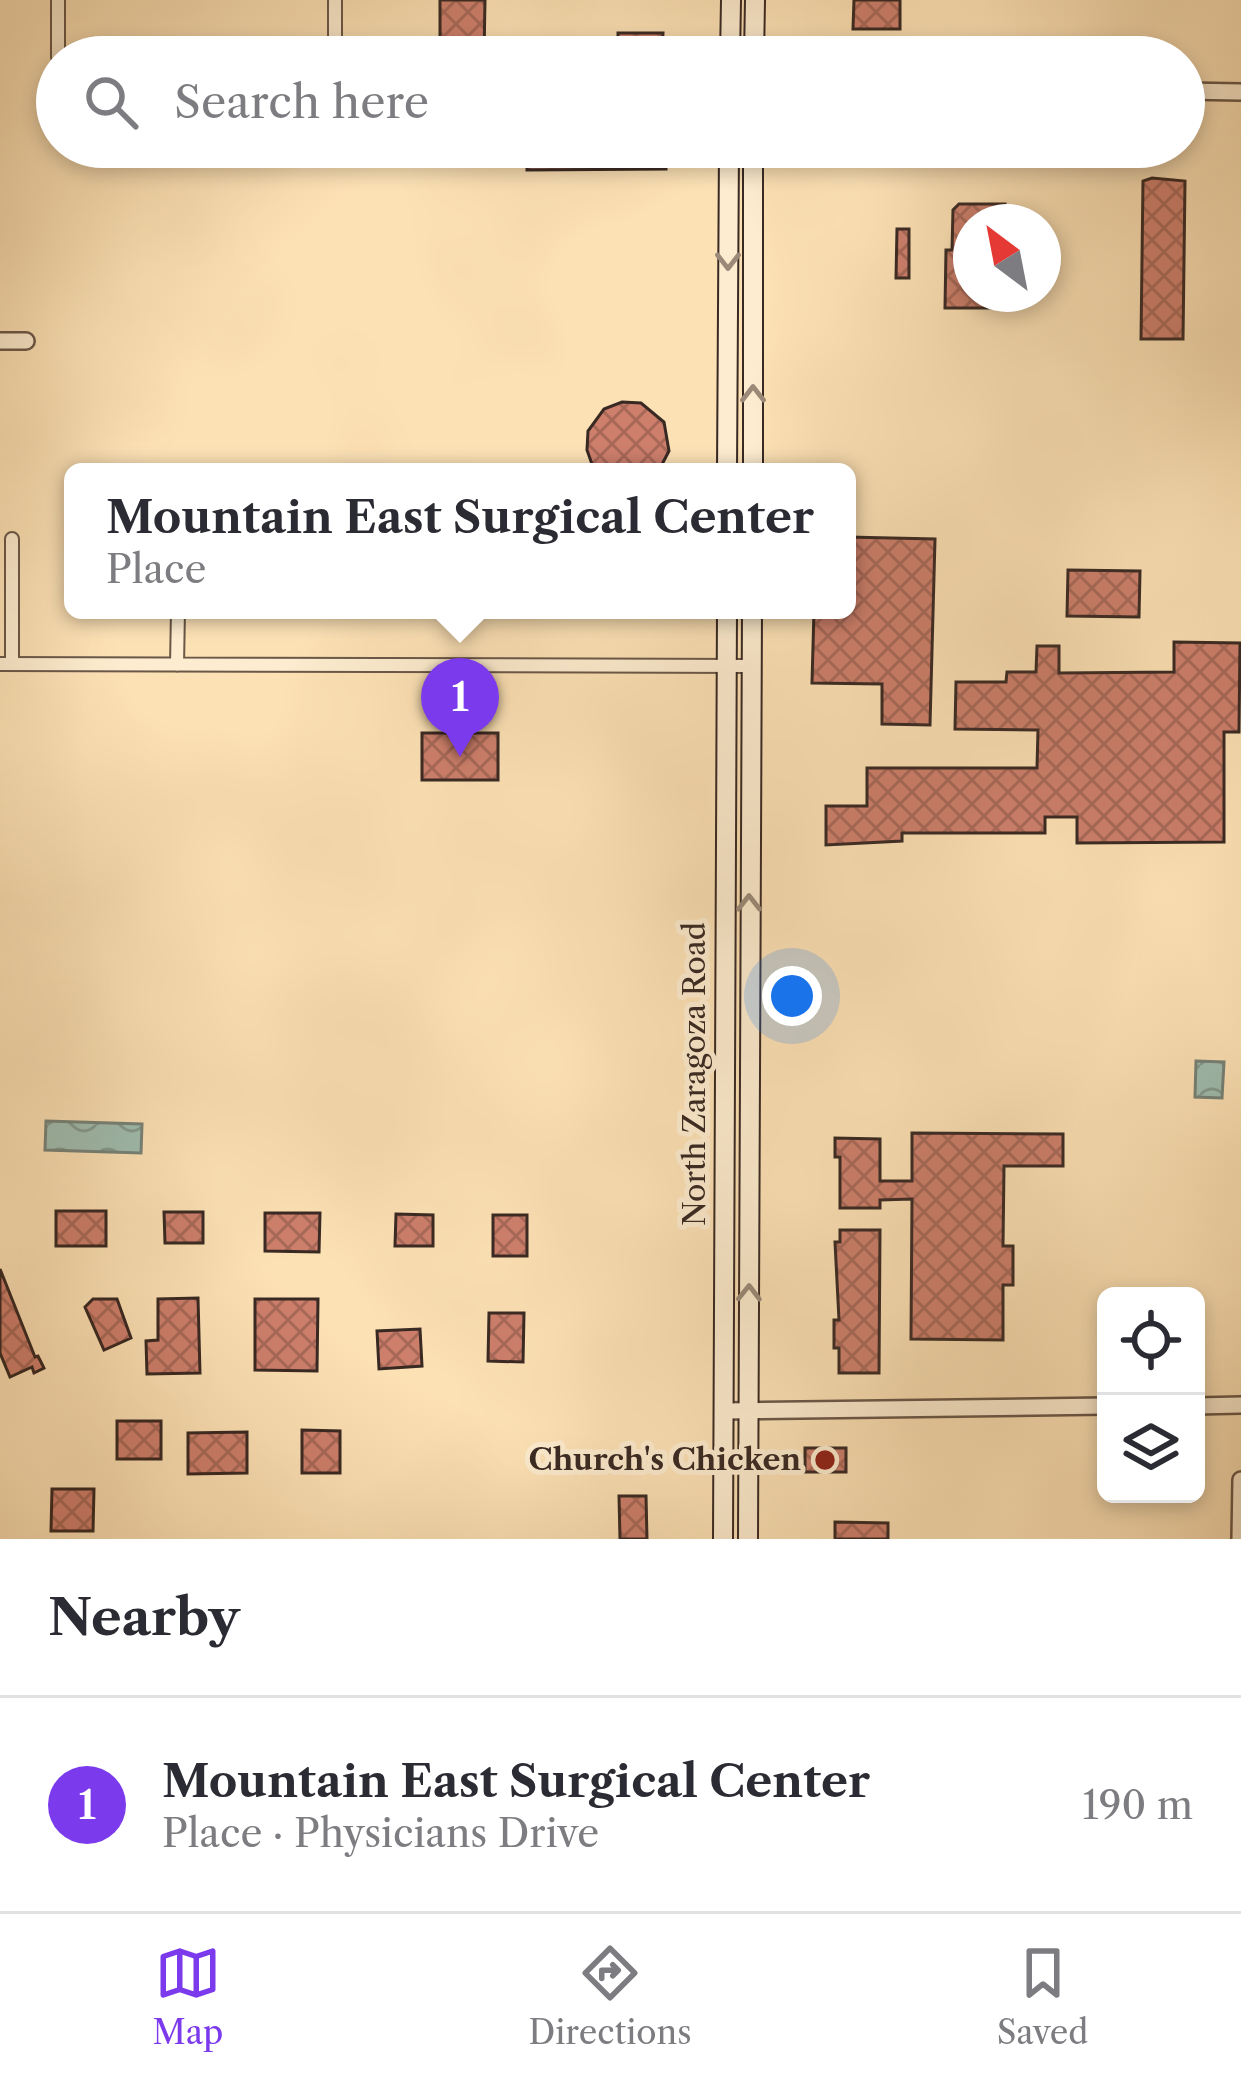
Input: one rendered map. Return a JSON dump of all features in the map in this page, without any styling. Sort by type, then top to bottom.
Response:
[{"type":"main road","points":[[730,36],[731,0]]},
{"type":"main road","points":[[754,36],[755,0]]},
{"type":"main road","points":[[727,463],[729,168]]},
{"type":"main road","points":[[753,168],[753,463]]},
{"type":"main road","points":[[727,449],[734,463]]},
{"type":"main road","name":"North Zaragoza Road","points":[[723,1539],[727,619]]},
{"type":"main road","name":"North Zaragoza Road","points":[[748,1539],[752,619]]},
{"type":"main road","points":[[725,1024],[749,1072]]},
{"type":"street","points":[[58,0],[58,36]]},
{"type":"street","points":[[335,0],[335,36]]},
{"type":"street","points":[[1205,91],[1241,92]]},
{"type":"street","points":[[0,341],[26,341]]},
{"type":"street","points":[[12,538],[6,664],[751,666]]},
{"type":"street","points":[[177,665],[178,619]]},
{"type":"street","points":[[1205,1406],[1241,1405]]},
{"type":"street","points":[[724,1411],[1097,1406]]},
{"type":"street","points":[[1240,1539],[1241,1480]]},
{"type":"water","points":[[1196,1061],[1224,1062],[1222,1098],[1195,1097]]},
{"type":"water","points":[[46,1121],[142,1124],[141,1153],[45,1150]]},
{"type":"building","points":[[440,0],[485,0],[484,36],[440,36]]},
{"type":"building","points":[[854,0],[900,0],[900,29],[853,29]]},
{"type":"building","points":[[618,33],[663,33],[663,36]]},
{"type":"building","points":[[527,168],[666,168],[666,169]]},
{"type":"building","points":[[1143,181],[1185,181],[1183,339],[1141,339]]},
{"type":"building","points":[[953,210],[953,308],[945,308],[946,250],[952,250]]},
{"type":"building","points":[[897,229],[909,229],[909,278],[896,278]]},
{"type":"building","points":[[622,402],[641,403],[664,422],[669,451],[663,463],[592,463],[588,431],[604,409]]},
{"type":"building","points":[[856,537],[935,539],[930,725],[882,724],[882,684],[812,683],[814,619],[856,619]]},
{"type":"building","points":[[1068,570],[1140,571],[1139,617],[1067,616]]},
{"type":"building","points":[[1174,642],[1240,643],[1239,732],[1224,732],[1224,842],[1077,843],[1077,817],[1045,817],[1045,833],[902,833],[902,841],[826,845],[826,806],[867,806],[867,768],[1037,768],[1038,730],[955,729],[956,682],[1006,682],[1007,672],[1036,672],[1037,646],[1059,646],[1059,673],[1174,672]]},
{"type":"building","points":[[422,733],[498,733],[498,780],[422,780]]},
{"type":"building","points":[[912,1133],[1063,1134],[1063,1166],[1004,1166],[1003,1246],[1013,1246],[1013,1285],[1003,1285],[1003,1340],[911,1339],[912,1199],[880,1200],[880,1208],[840,1208],[840,1157],[835,1157],[835,1138],[880,1139],[880,1181],[912,1181]]},
{"type":"building","points":[[56,1211],[106,1211],[106,1246],[56,1246]]},
{"type":"building","points":[[164,1212],[203,1212],[203,1243],[165,1243]]},
{"type":"building","points":[[265,1213],[320,1213],[319,1252],[265,1251]]},
{"type":"building","points":[[396,1214],[433,1215],[433,1246],[395,1246]]},
{"type":"building","points":[[493,1215],[527,1215],[527,1256],[493,1256]]},
{"type":"building","points":[[840,1230],[880,1230],[879,1373],[839,1373],[834,1320],[839,1320],[835,1242],[840,1242]]},
{"type":"building","points":[[0,1269],[35,1357],[44,1368],[34,1373],[32,1367],[10,1377],[0,1353]]},
{"type":"building","points":[[198,1298],[200,1373],[147,1374],[146,1341],[158,1340],[158,1299]]},
{"type":"building","points":[[93,1299],[117,1299],[131,1338],[104,1350],[85,1307]]},
{"type":"building","points":[[255,1299],[318,1299],[317,1371],[255,1370]]},
{"type":"building","points":[[489,1313],[524,1313],[523,1362],[488,1361]]},
{"type":"building","points":[[420,1329],[422,1366],[379,1369],[377,1331]]},
{"type":"building","points":[[117,1421],[161,1421],[161,1459],[117,1459]]},
{"type":"building","points":[[302,1430],[340,1431],[340,1473],[302,1473]]},
{"type":"building","points":[[247,1432],[247,1473],[188,1474],[188,1433]]},
{"type":"building","name":"Church's Chicken","points":[[805,1448],[846,1448],[846,1472],[805,1472]]},
{"type":"building","points":[[52,1489],[94,1489],[93,1531],[51,1531]]},
{"type":"building","points":[[619,1496],[646,1496],[647,1539],[620,1539]]},
{"type":"building","points":[[835,1522],[888,1523],[888,1539],[835,1539]]},
{"type":"place","name":"Mountain East Surgical Center","points":[[460,757]]},
{"type":"place","name":"Church's Chicken","points":[[825,1460]]}]
